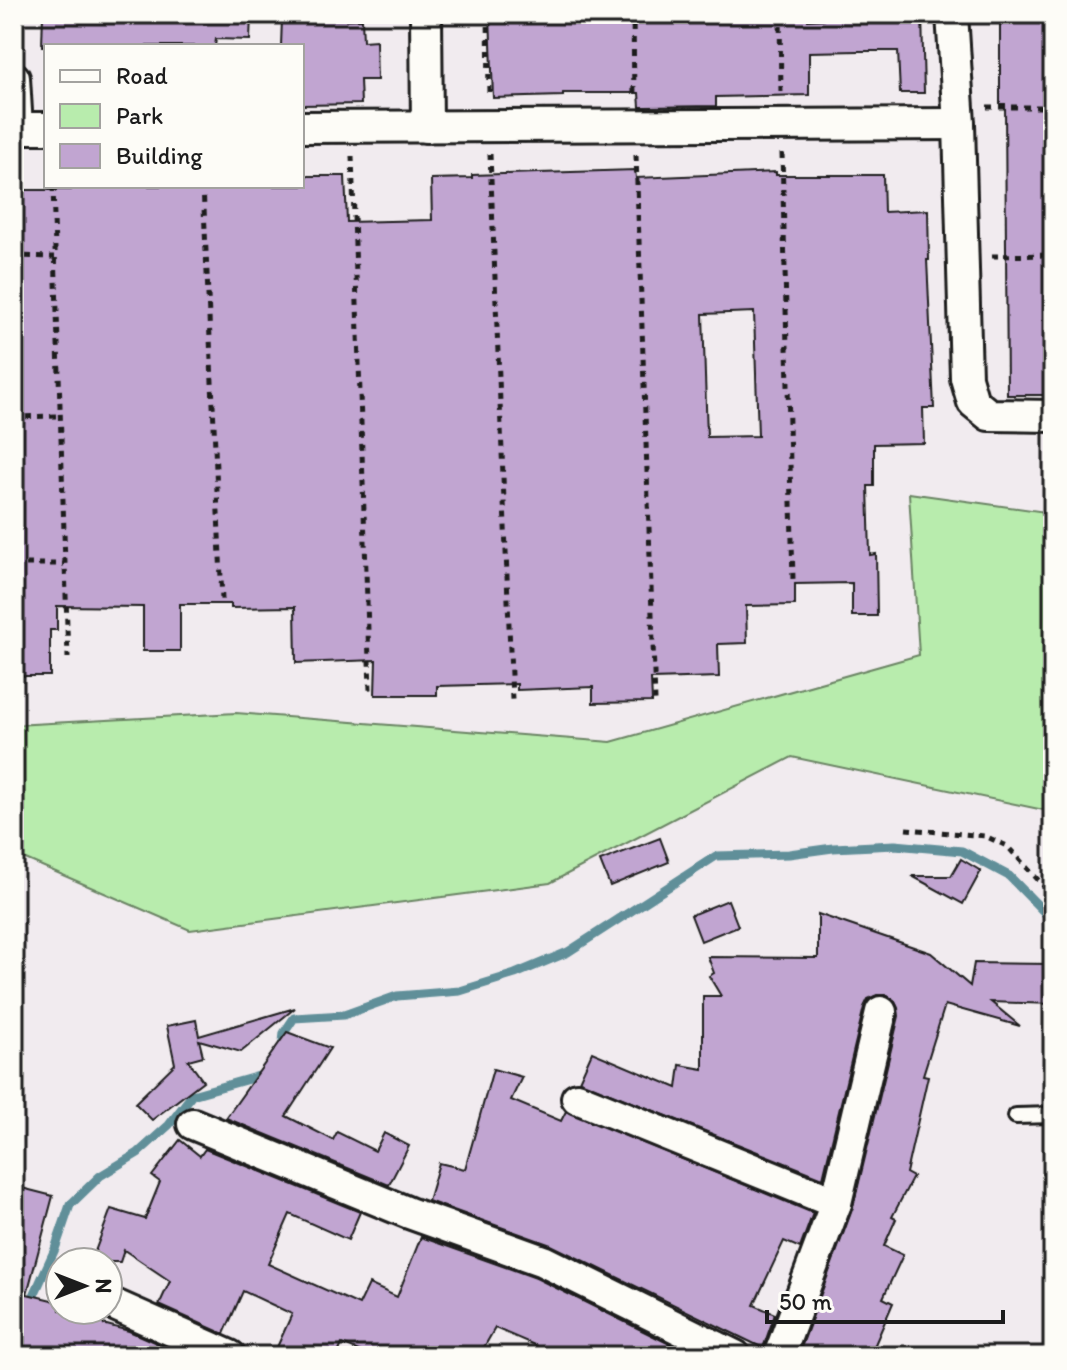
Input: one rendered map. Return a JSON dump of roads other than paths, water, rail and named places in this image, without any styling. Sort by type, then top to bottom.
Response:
[{"type":"street","points":[[426,14],[427,127]]},
{"type":"street","points":[[952,14],[966,378],[973,402],[989,415],[1053,416]]},
{"type":"street","points":[[14,78],[26,128]]},
{"type":"street","points":[[304,127],[782,125],[958,116]]},
{"type":"street","points":[[779,1356],[836,1203],[881,1012]]},
{"type":"street","points":[[577,1098],[836,1203]]},
{"type":"street","points":[[193,1124],[409,1213],[543,1261],[735,1356]]},
{"type":"street","points":[[124,1309],[230,1356]]},
{"type":"lane","points":[[1016,1116],[1053,1115]]},
{"type":"waterway","points":[[282,1050],[284,1033],[294,1018],[344,1015],[397,996],[460,991],[515,974],[568,952],[716,856],[789,854],[895,845],[962,851],[1009,876],[1053,921]]},
{"type":"waterway","points":[[30,1304],[55,1249],[70,1205],[100,1176],[138,1153],[169,1125],[192,1095],[266,1074]]}]
